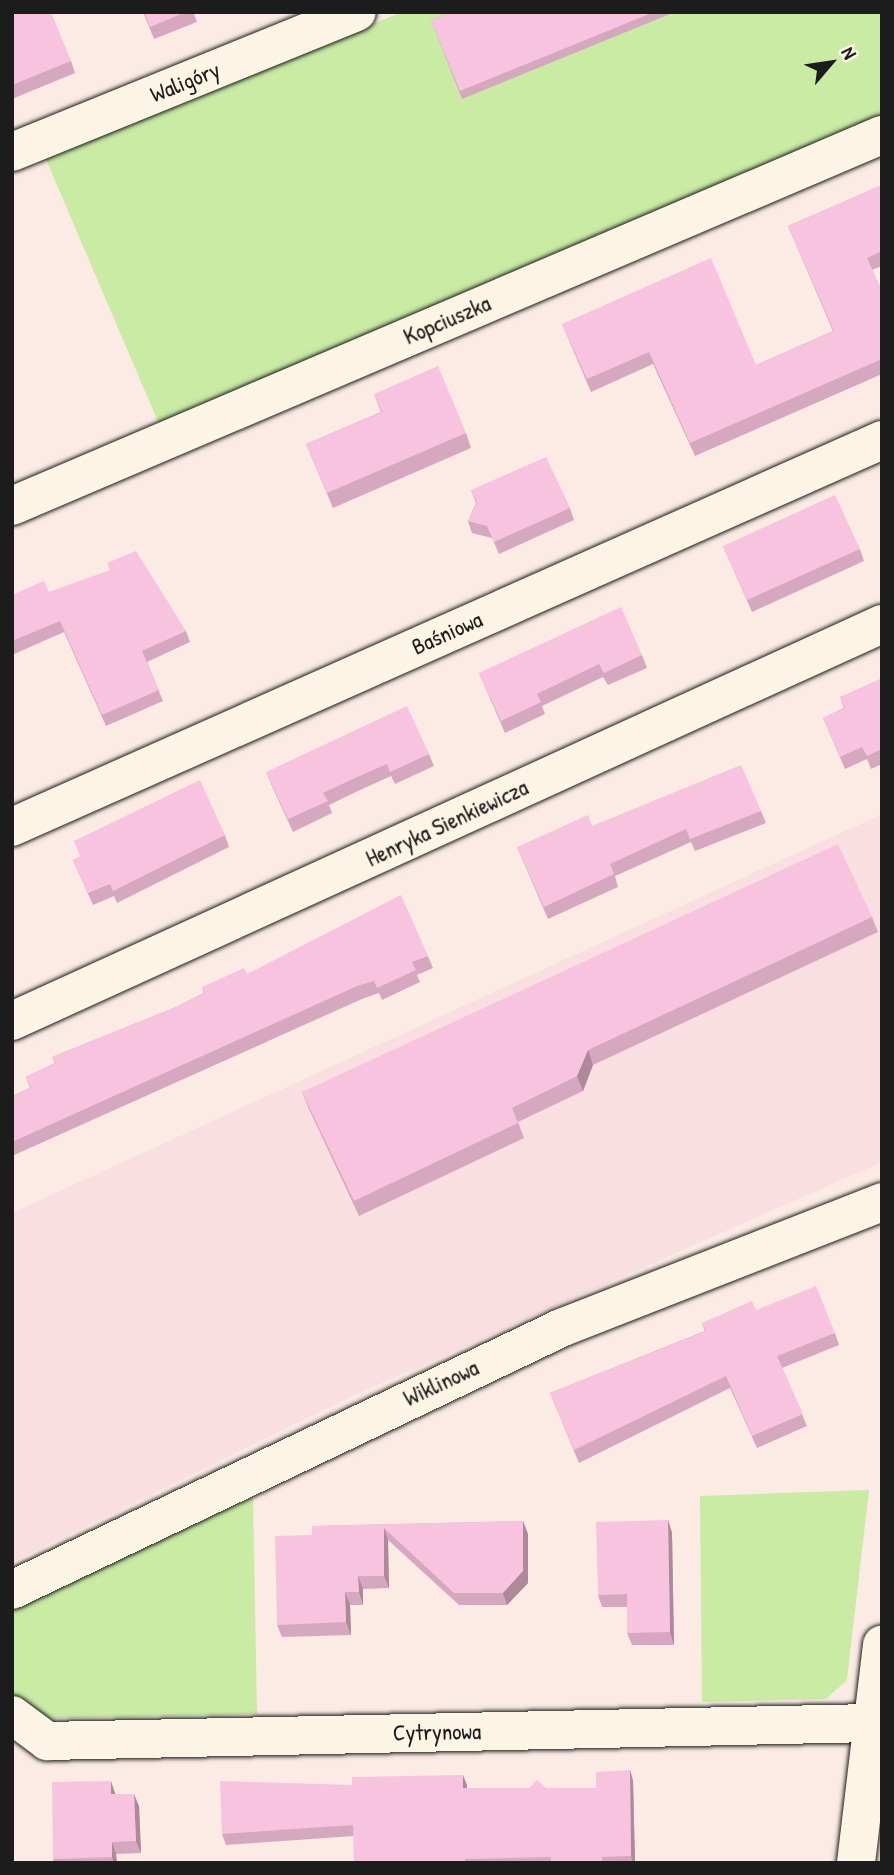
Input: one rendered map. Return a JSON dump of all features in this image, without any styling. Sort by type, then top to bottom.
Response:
[{"type":"street","name":"Waligóry","points":[[12,152],[357,12]]},
{"type":"street","name":"Kopciuszka","points":[[12,506],[882,135]]},
{"type":"street","name":"Baśniowa","points":[[12,827],[882,440]]},
{"type":"street","name":"Henryka Sienkiewicza","points":[[12,1021],[882,624]]},
{"type":"street","name":"Wiklinowa","points":[[12,1590],[561,1328],[882,1202]]},
{"type":"street","points":[[856,1863],[882,1646]]},
{"type":"street","name":"Cytrynowa","points":[[12,1715],[47,1741],[872,1723]]},
{"type":"shaded area","points":[[882,814],[882,1162],[357,1394],[12,1562],[12,1213]]},
{"type":"green space","points":[[402,12],[882,12],[882,117],[159,424],[45,157]]},
{"type":"green space","points":[[869,1490],[847,1680],[826,1699],[702,1702],[700,1496]]},
{"type":"green space","points":[[253,1497],[257,1714],[33,1719],[12,1696],[12,1610]]},
{"type":"building","points":[[12,12],[51,12],[71,61],[12,85]]},
{"type":"building","points":[[144,12],[186,12],[150,27]]},
{"type":"building","points":[[451,12],[654,12],[460,91],[431,20]]},
{"type":"building","points":[[882,185],[882,251],[867,258],[882,291],[882,359],[690,443],[649,352],[587,379],[562,324],[711,258],[756,365],[834,331],[788,226]]},
{"type":"building","points":[[438,366],[466,433],[327,493],[306,444],[382,412],[374,394]]},
{"type":"building","points":[[546,457],[570,508],[494,542],[487,526],[468,521],[477,502],[471,490]]},
{"type":"building","points":[[835,495],[860,549],[747,600],[723,546]]},
{"type":"building","points":[[136,551],[186,631],[142,651],[159,690],[102,715],[60,621],[12,641],[12,595],[44,581],[49,592],[110,570],[107,563]]},
{"type":"building","points":[[621,607],[642,655],[604,673],[599,664],[537,694],[541,702],[501,721],[479,673]]},
{"type":"building","points":[[880,679],[882,749],[867,756],[862,747],[840,757],[823,718],[845,708],[840,697]]},
{"type":"building","points":[[407,706],[429,754],[390,772],[387,764],[355,778],[323,793],[328,801],[288,819],[266,772]]},
{"type":"building","points":[[741,765],[761,811],[690,839],[686,829],[610,864],[614,874],[544,907],[517,847],[588,815],[592,826]]},
{"type":"building","points":[[200,780],[225,835],[113,891],[110,884],[88,893],[73,860],[80,856],[74,841]]},
{"type":"building","points":[[838,844],[872,917],[588,1050],[577,1076],[512,1108],[518,1123],[354,1201],[302,1092]]},
{"type":"building","points":[[401,895],[428,956],[412,962],[416,970],[377,988],[374,981],[357,986],[12,1142],[12,1096],[31,1088],[26,1077],[56,1063],[52,1057],[176,1007],[205,993],[202,987],[244,968],[247,974]]},
{"type":"building","points":[[816,1286],[835,1333],[777,1356],[803,1414],[752,1436],[726,1376],[574,1450],[550,1393],[706,1331],[702,1323],[752,1301],[756,1310]]},
{"type":"building","points":[[668,1520],[670,1632],[627,1633],[627,1594],[598,1595],[596,1522]]},
{"type":"building","points":[[523,1521],[523,1571],[503,1593],[454,1593],[384,1528],[384,1576],[358,1576],[359,1592],[345,1592],[346,1622],[277,1625],[275,1536],[312,1535],[312,1526]]},
{"type":"building","points":[[630,1770],[631,1856],[602,1857],[602,1863],[551,1863],[551,1857],[465,1859],[465,1863],[354,1863],[353,1825],[222,1834],[220,1781],[352,1785],[352,1777],[463,1775],[463,1788],[529,1788],[537,1780],[546,1788],[596,1788],[596,1772]]},
{"type":"building","points":[[111,1781],[111,1794],[134,1794],[136,1841],[112,1842],[112,1857],[53,1859],[52,1782]]}]
